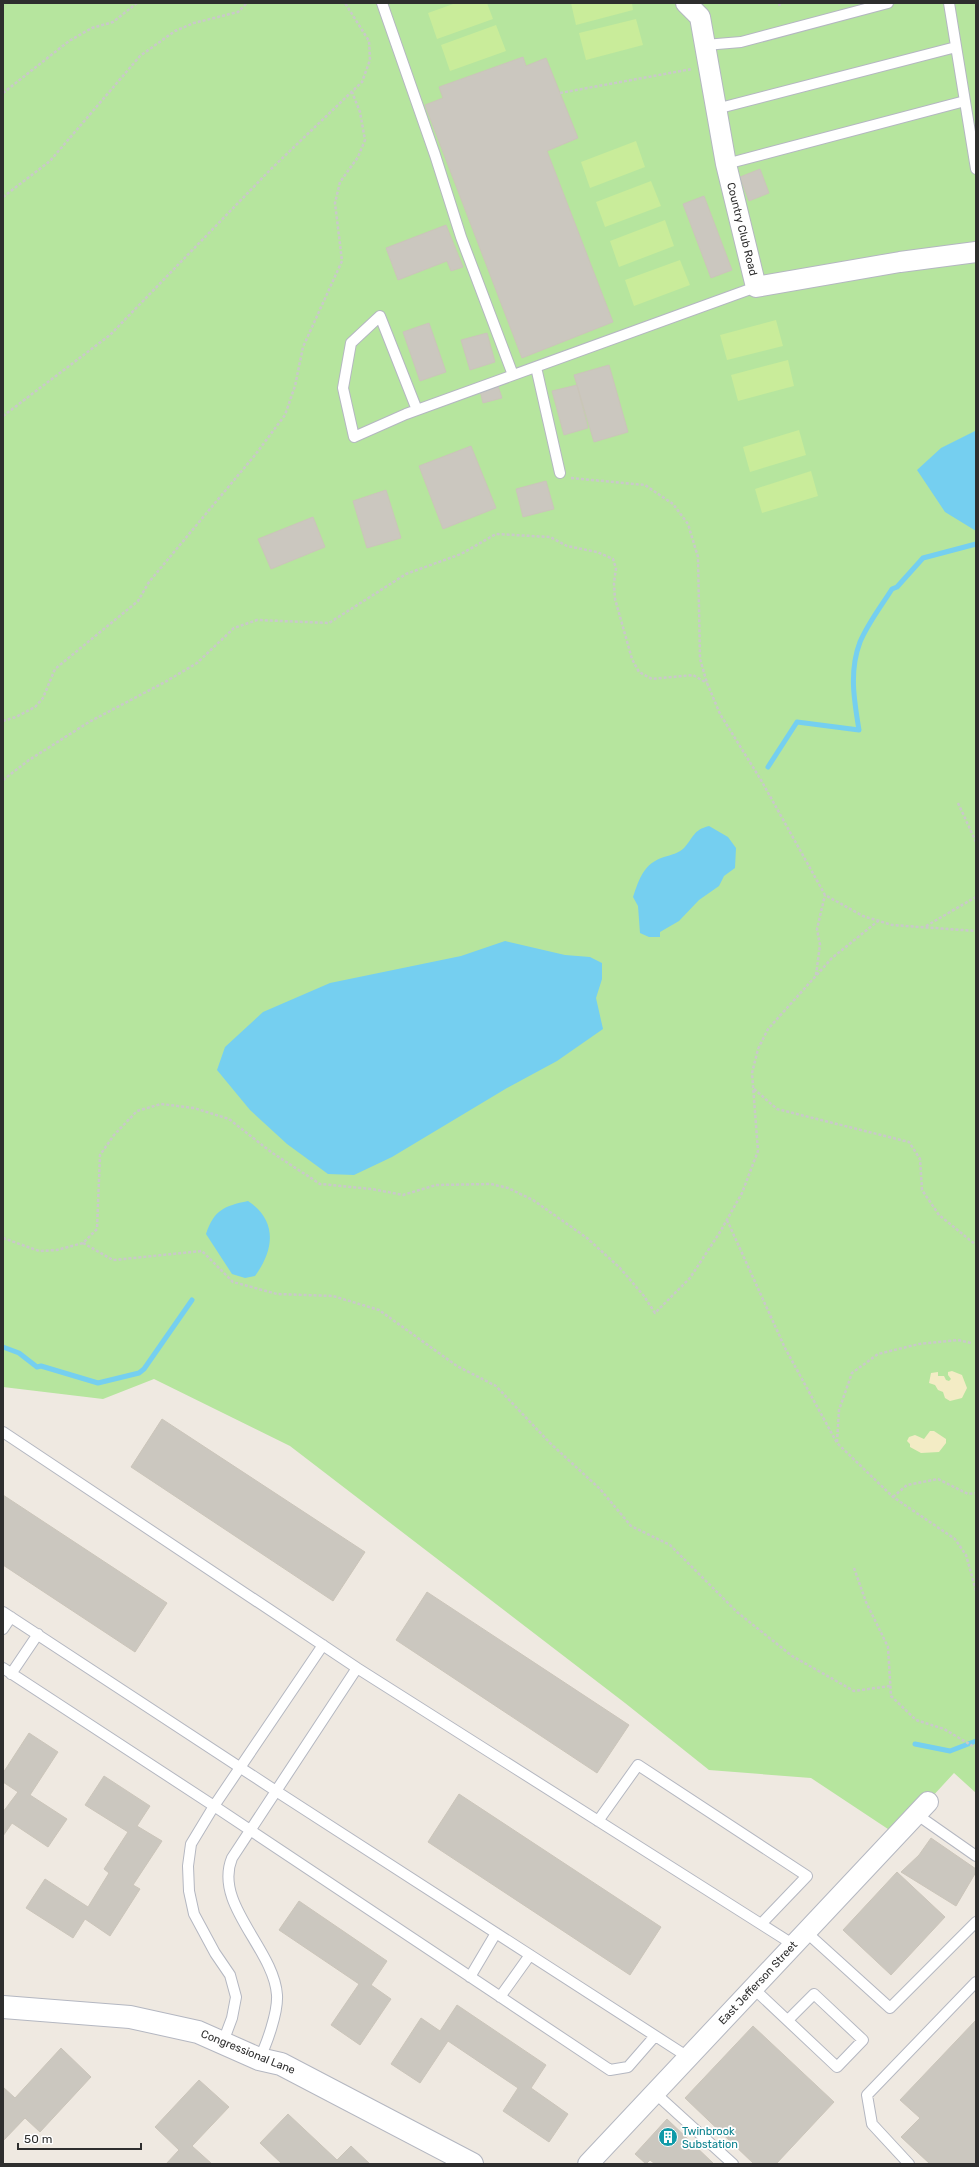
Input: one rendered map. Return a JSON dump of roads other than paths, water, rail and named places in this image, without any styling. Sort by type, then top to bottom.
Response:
[{"type":"street","name":"Country Club Road","points":[[686,3],[700,17],[726,164],[756,288],[900,262],[976,252]]},
{"type":"street","name":"East Jefferson Street","points":[[588,2164],[922,1808]]},
{"type":"street","name":"Congressional Lane","points":[[3,2007],[130,2018],[198,2032],[259,2059],[281,2064],[472,2164]]},
{"type":"lane","points":[[382,3],[435,155],[461,237],[513,376]]},
{"type":"lane","points":[[705,45],[740,42],[888,3]]},
{"type":"lane","points":[[949,3],[976,169]]},
{"type":"lane","points":[[716,109],[956,46]]},
{"type":"lane","points":[[726,164],[965,101]]},
{"type":"lane","points":[[417,410],[380,316],[351,343],[343,388],[354,437],[417,410],[756,288]]},
{"type":"lane","points":[[536,367],[560,473]]},
{"type":"lane","points":[[3,1432],[357,1668],[761,1924],[800,1938],[890,2008],[976,1922]]},
{"type":"lane","points":[[3,1629],[7,1615],[688,2057]]},
{"type":"lane","points":[[38,1634],[7,1671],[214,1806],[610,2070],[628,2067],[655,2036]]},
{"type":"lane","points":[[223,2042],[232,2018],[236,1997],[230,1975],[215,1953],[194,1914],[189,1891],[188,1866],[191,1844],[214,1806],[323,1645]]},
{"type":"lane","points":[[259,2059],[269,2035],[277,1995],[267,1958],[232,1900],[228,1866],[250,1830],[357,1668]]},
{"type":"lane","points":[[598,1821],[638,1765],[807,1876],[761,1924]]},
{"type":"lane","points":[[922,1808],[976,1856]]},
{"type":"lane","points":[[470,1977],[496,1933]]},
{"type":"lane","points":[[500,1997],[530,1955]]},
{"type":"lane","points":[[909,2164],[872,2124],[867,2095],[976,1982]]},
{"type":"lane","points":[[753,1988],[837,2067],[863,2040],[814,1994],[788,2020]]},
{"type":"lane","points":[[655,2093],[733,2164]]},
{"type":"water","points":[[975,431],[976,531],[945,512],[917,470],[941,448]]},
{"type":"water","points":[[709,826],[728,837],[736,848],[735,868],[724,876],[719,886],[699,900],[679,921],[660,932],[660,937],[649,937],[640,933],[638,906],[633,897],[643,872],[657,860],[682,850],[694,834]]},
{"type":"water","points":[[505,941],[565,955],[590,957],[602,963],[602,979],[596,998],[603,1029],[557,1061],[507,1088],[392,1157],[354,1175],[328,1174],[287,1144],[250,1110],[217,1070],[225,1047],[263,1012],[330,983],[461,956]]},
{"type":"water","points":[[248,1201],[258,1209],[264,1218],[270,1236],[266,1256],[261,1266],[255,1276],[245,1278],[232,1274],[206,1234],[216,1214],[221,1210],[232,1205]]},
{"type":"waterway","points":[[768,767],[797,722],[859,730],[854,697],[854,664],[860,642],[871,621],[892,589],[897,587],[923,558],[976,544]]},
{"type":"waterway","points":[[3,1347],[19,1353],[37,1367],[41,1366],[98,1383],[139,1373],[144,1369],[192,1300]]},
{"type":"waterway","points":[[915,1744],[950,1751],[976,1741]]},
{"type":"place","name":"Twinbrook Substation","points":[[668,2137]]}]
